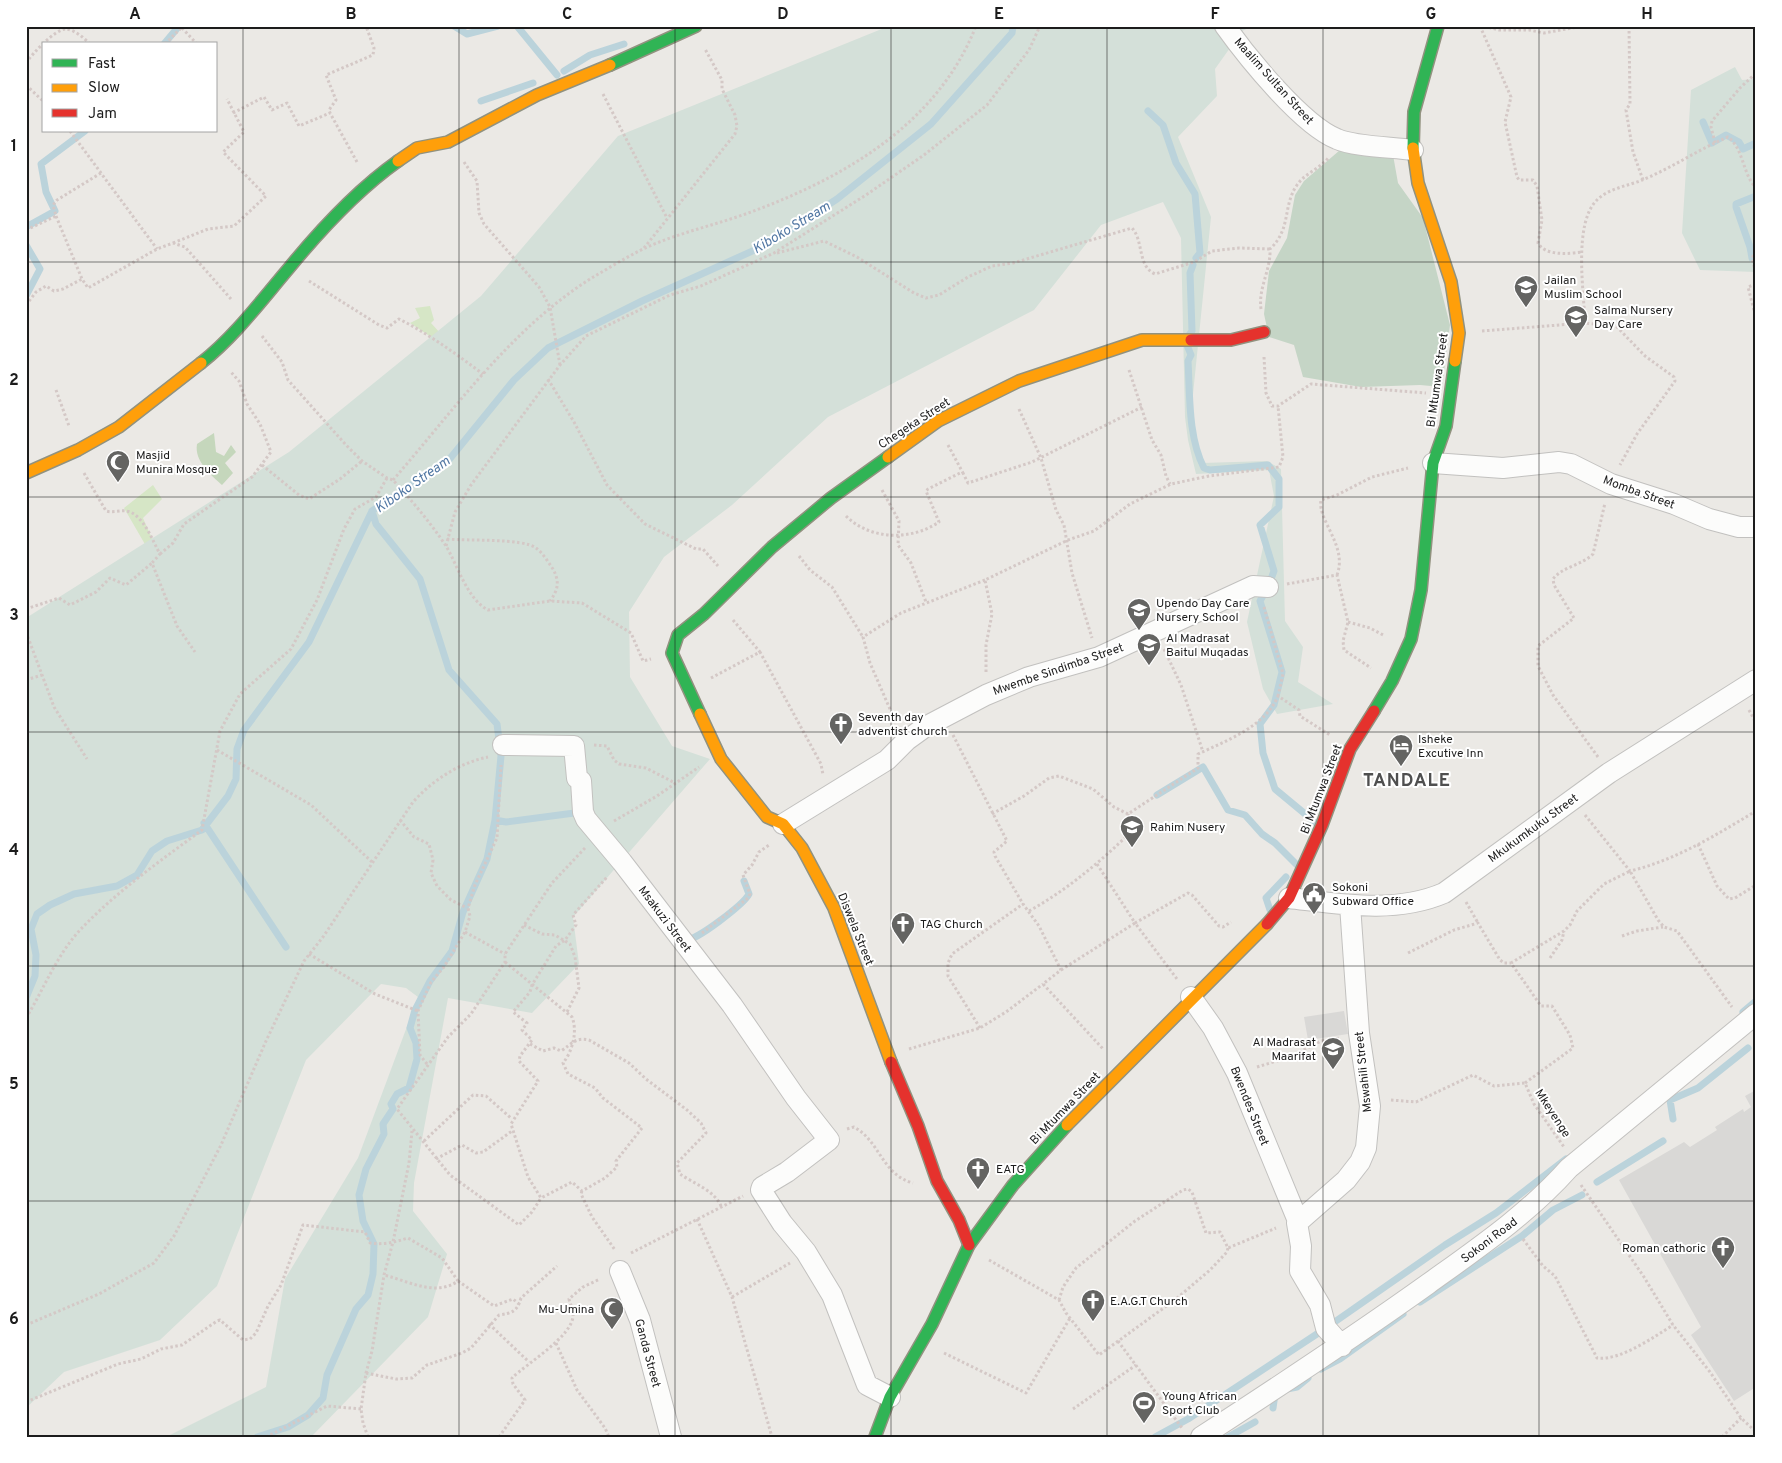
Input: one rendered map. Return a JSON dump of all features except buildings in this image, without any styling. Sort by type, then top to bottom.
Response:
[{"type":"street","name":"Maalim Sultan Street","points":[[1225,26],[1306,120],[1319,130],[1341,141],[1413,150]]},
{"type":"street","name":"Bi Mtumwa Street","points":[[875,1437],[890,1397],[899,1384],[921,1340],[932,1324],[968,1247],[1041,1153],[1086,1103],[1191,997],[1263,928],[1290,898],[1322,825],[1350,749],[1392,681],[1411,639],[1421,590],[1433,462],[1446,426],[1459,333],[1451,282],[1418,183],[1413,150],[1414,112],[1438,26]]},
{"type":"street","points":[[26,474],[78,450],[119,427],[212,353],[249,317],[290,266],[368,182],[417,148],[448,142],[537,95],[695,27]]},
{"type":"street","name":"Chegeka Street","points":[[672,653],[678,635],[716,602],[783,538],[868,470],[933,425],[1009,386],[1142,340],[1232,340],[1264,332]]},
{"type":"street","name":"Momba Street","points":[[1433,462],[1503,468],[1559,462],[1571,464],[1611,484],[1674,504],[1709,519],[1739,527],[1756,527]]},
{"type":"street","name":"Mwembe Sindimba Street","points":[[783,824],[887,760],[906,740],[948,714],[986,695],[1029,677],[1099,657],[1253,586],[1268,588]]},
{"type":"street","name":"Diswela Street","points":[[672,653],[690,688],[721,759],[766,817],[783,824],[802,848],[834,908],[887,1054],[918,1126],[937,1181],[960,1220],[968,1247]]},
{"type":"street","name":"Mkukumkuku Street","points":[[1290,898],[1350,905],[1407,904],[1426,901],[1444,894],[1609,773],[1756,680]]},
{"type":"street","points":[[498,750],[574,746]]},
{"type":"street","name":"Msakuzi Street","points":[[574,746],[576,778],[581,781],[583,812],[598,835],[622,862],[732,1005],[796,1098],[829,1140]]},
{"type":"street","name":"Mswahili Street","points":[[1297,1220],[1346,1180],[1360,1162],[1366,1148],[1370,1106],[1359,1033],[1350,905]]},
{"type":"street","name":"Bwendes Street","points":[[1191,997],[1213,1028],[1237,1073],[1297,1220]]},
{"type":"street","name":"Sokoni Road","points":[[1192,1433],[1342,1346],[1511,1224],[1544,1196],[1574,1164],[1756,1014]]},
{"type":"street","points":[[829,1140],[787,1172],[762,1187],[764,1196],[806,1252],[832,1294],[867,1386],[890,1397]]},
{"type":"street","points":[[1297,1220],[1301,1246],[1300,1271],[1320,1305],[1326,1328],[1342,1346]]},
{"type":"street","name":"Ganda Street","points":[[621,1264],[640,1320],[671,1437]]},
{"type":"path","points":[[366,26],[374,53],[354,64],[327,74],[336,100],[329,110],[330,114],[368,182]]},
{"type":"path","points":[[393,480],[484,374],[550,307],[590,279],[644,248],[753,211],[788,196],[856,162],[894,138],[928,105],[958,67],[976,26]]},
{"type":"path","points":[[446,546],[455,512],[471,484],[548,379],[586,336],[670,295],[701,286],[774,253],[924,155],[987,105],[1028,50],[1040,26]]},
{"type":"path","points":[[1482,26],[1499,30],[1529,30],[1544,33],[1584,26]]},
{"type":"path","points":[[1482,26],[1511,97],[1505,122],[1517,177],[1519,180],[1533,180],[1537,186],[1542,226],[1538,243],[1544,251],[1582,252]]},
{"type":"path","points":[[1628,26],[1630,104],[1626,110],[1633,152],[1643,180]]},
{"type":"path","points":[[167,42],[183,27],[195,42]]},
{"type":"path","points":[[644,248],[735,134],[737,126],[735,115],[722,89],[722,80],[695,27]]},
{"type":"path","points":[[45,42],[62,30],[68,29],[87,42]]},
{"type":"path","points":[[26,63],[42,45]]},
{"type":"path","points":[[591,73],[667,218]]},
{"type":"path","points":[[1716,143],[1711,127],[1712,121],[1740,88],[1756,73]]},
{"type":"path","points":[[26,85],[42,100]]},
{"type":"path","points":[[233,113],[264,97],[272,110],[287,103],[299,126],[330,114]]},
{"type":"path","points":[[101,174],[57,200],[53,205],[82,279],[88,288],[157,249],[208,229],[234,226],[266,196],[223,152],[244,132],[227,99]]},
{"type":"path","points":[[71,132],[157,249]]},
{"type":"path","points":[[1586,323],[1582,252],[1586,220],[1590,208],[1598,199],[1621,187],[1643,180],[1728,137],[1736,142],[1745,171],[1756,188]]},
{"type":"path","points":[[774,253],[824,241],[857,257],[914,293],[926,298],[939,295],[968,277],[992,266],[1014,263],[1132,228],[1136,232],[1144,263],[1149,271],[1155,274],[1194,262],[1212,250],[1238,248],[1270,249],[1279,241],[1287,220],[1289,200],[1297,185],[1306,175],[1324,163],[1341,141]]},
{"type":"path","points":[[448,142],[477,181],[479,213],[484,224],[540,287],[550,307],[560,365]]},
{"type":"path","points":[[26,230],[56,216]]},
{"type":"path","points":[[173,244],[185,247],[206,273],[249,317],[282,362],[288,380],[362,461],[393,480],[419,509],[446,546],[475,599],[482,607],[488,610],[550,601],[582,603],[620,624],[631,633],[643,661],[672,653]]},
{"type":"path","points":[[1270,249],[1270,260],[1259,296],[1264,332],[1266,393],[1272,406],[1278,406],[1311,384],[1451,395]]},
{"type":"path","points":[[1756,251],[1752,258],[1756,274]]},
{"type":"path","points":[[290,266],[337,300],[378,325],[387,328],[399,319],[436,339],[484,374]]},
{"type":"path","points":[[26,305],[36,292],[46,286],[54,291],[63,289],[82,279]]},
{"type":"path","points":[[1756,284],[1748,287],[1756,318]]},
{"type":"path","points":[[1459,333],[1586,323],[1616,326],[1645,356],[1675,379],[1637,434],[1611,484],[1592,554],[1587,559],[1557,574],[1553,579],[1554,585],[1574,618],[1538,646],[1536,659],[1553,695],[1609,773]]},
{"type":"path","points":[[1122,346],[1152,440],[1161,455],[1170,484]]},
{"type":"path","points":[[26,609],[59,598],[70,604],[96,592],[110,578],[126,585],[173,543],[184,524],[252,477],[262,466],[271,447],[262,435],[260,424],[247,404],[239,381],[212,353]]},
{"type":"path","points":[[548,379],[574,422],[607,485],[645,524],[696,549],[702,549],[733,584]]},
{"type":"path","points":[[1009,386],[1041,458],[1056,510],[1064,525],[1077,590],[1099,657]]},
{"type":"path","points":[[56,390],[78,450],[83,471],[106,511],[128,511],[138,518],[160,554]]},
{"type":"path","points":[[863,637],[889,619],[926,602],[985,580],[1068,540],[1094,532],[1130,504],[1170,484],[1209,476],[1279,467],[1283,457],[1278,406]]},
{"type":"path","points":[[933,425],[968,483],[1041,458],[1142,407]]},
{"type":"path","points":[[262,466],[299,495],[309,499],[340,480],[362,461]]},
{"type":"path","points":[[1392,681],[1344,650],[1343,641],[1348,622],[1338,575],[1341,559],[1325,519],[1321,500],[1338,495],[1372,477],[1433,462]]},
{"type":"path","points":[[868,470],[896,511],[899,521],[898,546],[911,563],[926,602]]},
{"type":"path","points":[[831,498],[854,524],[863,530],[899,536],[914,535],[939,522],[926,491],[963,473]]},
{"type":"path","points":[[26,1018],[52,969],[80,930],[131,883],[202,830],[220,731],[240,694],[291,649],[317,600],[344,529],[356,509],[376,497],[384,488],[387,478]]},
{"type":"path","points":[[783,538],[810,570],[832,587],[863,637],[870,664],[906,740]]},
{"type":"path","points":[[447,539],[519,542],[535,546],[549,563],[558,584],[557,591],[550,601]]},
{"type":"path","points":[[152,563],[177,626],[195,652]]},
{"type":"path","points":[[1128,814],[1198,768],[1198,755],[1258,722],[1274,705],[1283,674],[1264,608],[1268,588],[1338,575]]},
{"type":"path","points":[[985,580],[992,614],[986,645],[986,695]]},
{"type":"path","points":[[716,602],[760,652],[821,764],[828,797]]},
{"type":"path","points":[[1348,622],[1370,628],[1406,649]]},
{"type":"path","points":[[1153,631],[1181,685],[1203,752]]},
{"type":"path","points":[[26,632],[54,707],[87,759]]},
{"type":"path","points":[[690,688],[760,652]]},
{"type":"path","points":[[26,680],[42,675]]},
{"type":"path","points":[[1278,696],[1299,710],[1300,716],[1350,749]]},
{"type":"path","points":[[948,714],[956,742],[1007,841],[994,852],[995,856],[1023,904],[1029,910],[1061,970]]},
{"type":"path","points":[[574,746],[605,745],[619,764],[646,768],[675,783]]},
{"type":"path","points":[[217,750],[311,805],[372,862]]},
{"type":"path","points":[[26,1325],[99,1294],[154,1263],[174,1236],[221,1145],[266,1041],[309,954],[323,937],[400,820],[425,789],[445,774],[498,750],[497,838],[475,885],[468,908],[470,916],[465,932],[444,967],[431,982],[418,1011],[420,1055],[427,1064]]},
{"type":"path","points":[[621,1264],[620,1258],[592,1217],[581,1194],[582,1191],[572,1182],[541,1198],[532,1212],[519,1225],[450,1175],[424,1141],[412,1131],[396,1109],[448,1037],[471,1014],[505,962],[505,954],[552,883],[598,835],[597,831],[635,810],[701,766],[721,759]]},
{"type":"path","points":[[992,814],[1024,796],[1049,778],[1059,776],[1093,789],[1114,807],[1128,814]]},
{"type":"path","points":[[1573,798],[1630,871],[1653,914],[1664,927]]},
{"type":"path","points":[[1408,953],[1454,930],[1478,923],[1500,960],[1504,963],[1511,963],[1564,931],[1570,925],[1577,911],[1604,884],[1630,871],[1660,862],[1698,844],[1756,811]]},
{"type":"path","points":[[1029,910],[1058,893],[1097,864],[1131,832],[1128,814]]},
{"type":"path","points":[[400,820],[414,837],[429,844],[433,860],[430,874],[437,886],[451,900],[468,908]]},
{"type":"path","points":[[685,945],[746,902],[750,894],[743,875],[752,865],[759,852],[775,840],[783,824]]},
{"type":"path","points":[[1698,844],[1717,886],[1729,898],[1735,898],[1756,885]]},
{"type":"path","points":[[541,1198],[528,1176],[512,1130],[512,1119],[538,1081],[519,1061],[520,1056],[532,1039],[522,1030],[527,1023],[513,1012],[530,992],[532,985],[556,946],[565,940],[576,924],[573,915],[622,862]]},
{"type":"path","points":[[1097,864],[1135,924],[1191,997]]},
{"type":"path","points":[[887,1054],[980,1028],[1006,1012],[1061,970],[1188,893],[1192,895],[1219,926],[1223,927],[1232,921]]},
{"type":"path","points":[[980,1028],[948,976],[948,963],[952,954],[1023,904]]},
{"type":"path","points":[[524,924],[536,932],[555,935],[565,940],[574,951],[578,988],[567,1012]]},
{"type":"path","points":[[1622,936],[1637,931],[1664,927],[1677,931],[1735,1009]]},
{"type":"path","points":[[1550,958],[1562,940],[1564,931]]},
{"type":"path","points":[[465,932],[505,954]]},
{"type":"path","points":[[309,954],[375,994],[418,1011]]},
{"type":"path","points":[[505,962],[567,1012],[574,1023],[573,1040],[569,1056],[563,1063],[568,1074],[595,1088],[603,1098],[642,1128],[616,1161],[617,1167],[594,1186],[582,1191]]},
{"type":"path","points":[[1511,963],[1541,1006],[1552,1006],[1570,1035],[1574,1048],[1525,1083]]},
{"type":"path","points":[[1043,984],[1123,1067]]},
{"type":"path","points":[[1237,1073],[1290,1057],[1321,1041],[1350,1038],[1359,1033]]},
{"type":"path","points":[[530,1044],[544,1051],[554,1048],[561,1051],[573,1040],[589,1040],[622,1058],[701,1123],[706,1133],[677,1163],[680,1174],[702,1186],[720,1202],[721,1206]]},
{"type":"path","name":"Mkeyenge","points":[[1370,1106],[1386,1100],[1416,1102],[1473,1076],[1494,1086],[1525,1083],[1534,1104],[1570,1156],[1585,1193],[1644,1277],[1673,1325],[1710,1372],[1740,1418],[1756,1432]]},
{"type":"path","points":[[424,1141],[473,1095],[486,1096],[512,1119]]},
{"type":"path","points":[[829,1140],[848,1128],[854,1127],[869,1140],[894,1175],[916,1184],[937,1181]]},
{"type":"path","points":[[436,1159],[462,1145],[476,1153],[483,1152],[512,1130]]},
{"type":"path","points":[[368,1437],[361,1409],[366,1373],[372,1352],[384,1275],[393,1242],[409,1163],[412,1131]]},
{"type":"path","points":[[499,1437],[525,1402],[525,1399],[512,1381],[529,1362],[556,1343],[572,1322],[573,1314],[569,1299],[572,1295],[697,1219],[762,1187]]},
{"type":"path","points":[[1059,1300],[1064,1287],[1076,1268],[1135,1221],[1183,1190],[1192,1192],[1206,1233],[1220,1232],[1228,1248]]},
{"type":"path","points":[[697,1219],[732,1297],[772,1437]]},
{"type":"path","points":[[968,1247],[1059,1300],[1070,1318],[1099,1355],[1118,1340],[1144,1324],[1210,1270],[1227,1252],[1228,1248],[1297,1220]]},
{"type":"path","points":[[1511,1224],[1543,1266],[1555,1276],[1597,1358],[1602,1359],[1629,1351],[1673,1325]]},
{"type":"path","points":[[26,1402],[118,1364],[141,1359],[161,1349],[182,1345],[218,1320],[243,1340],[250,1339],[256,1333],[268,1306],[281,1285],[303,1225],[365,1232],[370,1243],[389,1244],[408,1238],[442,1258],[458,1281],[494,1306],[513,1300],[520,1304]]},
{"type":"path","points":[[732,1297],[773,1275],[806,1252]]},
{"type":"path","points":[[366,1373],[396,1379],[416,1378],[427,1365],[471,1348],[498,1314],[510,1314],[520,1304],[521,1298],[557,1266]]},
{"type":"path","points":[[384,1275],[442,1290],[458,1281]]},
{"type":"path","points":[[921,1340],[1024,1393],[1031,1388],[1070,1318]]},
{"type":"path","points":[[489,1324],[529,1362]]},
{"type":"path","points":[[1118,1340],[1171,1410],[1192,1433]]},
{"type":"path","points":[[556,1343],[577,1390],[605,1428],[609,1437]]},
{"type":"path","points":[[1073,1409],[1136,1365]]},
{"type":"path","points":[[266,1437],[271,1432],[327,1406],[361,1409]]},
{"type":"path","points":[[1722,1437],[1740,1418]]},
{"type":"path","points":[[271,1432],[273,1437]]},
{"type":"path","points":[[1550,1437],[1557,1437]]},
{"type":"shaded area","points":[[889,26],[1253,26],[1242,31],[1215,69],[1217,96],[1178,137],[1211,217],[1191,414],[1202,463],[1267,461],[1281,469],[1285,621],[1303,647],[1298,682],[1333,704],[1277,714],[1263,689],[1247,622],[1274,496],[1269,470],[1196,474],[1185,417],[1181,238],[1163,202],[1101,225],[1034,310],[828,417],[732,505],[664,557],[629,612],[630,677],[672,746],[710,759],[573,917],[579,964],[532,1013],[448,998],[414,1183],[413,1211],[447,1254],[428,1317],[311,1437],[166,1437],[266,1387],[285,1279],[358,1158],[418,997],[406,988],[381,984],[306,1060],[217,1286],[160,1340],[64,1372],[26,1408],[26,618],[289,452],[481,296],[618,136]]},
{"type":"shaded area","points":[[1735,67],[1742,80],[1756,79],[1756,272],[1700,270],[1682,233],[1691,90]]},
{"type":"shaded area","points":[[1344,1011],[1348,1034],[1308,1040],[1304,1017]]},
{"type":"shaded area","points":[[1756,1090],[1756,1387],[1734,1401],[1691,1335],[1701,1327],[1619,1180],[1684,1142],[1690,1147],[1717,1130],[1715,1127],[1743,1109],[1744,1112],[1751,1107],[1745,1096]]},
{"type":"green space","points":[[1347,144],[1393,155],[1398,183],[1423,218],[1450,325],[1442,387],[1420,385],[1361,387],[1303,377],[1294,345],[1269,337],[1264,314],[1269,271],[1287,238],[1295,195],[1304,181]]},
{"type":"green space","points":[[430,306],[434,320],[431,323],[441,334],[434,339],[410,323],[420,318],[415,308]]},
{"type":"green space","points":[[214,433],[216,452],[224,456],[231,445],[236,452],[225,463],[233,473],[222,485],[204,467],[197,450],[197,444]]},
{"type":"green space","points":[[153,485],[162,499],[143,518],[154,543],[146,546],[124,508]]},
{"type":"waterway","points":[[166,42],[179,26]]},
{"type":"waterway","points":[[454,26],[467,34],[498,26]]},
{"type":"waterway","points":[[517,26],[557,75]]},
{"type":"waterway","name":"Kiboko Stream","points":[[26,1013],[26,998],[35,976],[36,955],[31,929],[37,914],[50,905],[74,894],[117,886],[137,875],[152,851],[167,841],[202,830],[228,796],[236,779],[237,749],[244,730],[309,642],[372,511],[448,461],[514,380],[548,348],[642,301],[770,243],[837,199],[931,124],[1012,33],[1013,26]]},
{"type":"waterway","points":[[564,71],[590,55],[624,44]]},
{"type":"waterway","points":[[481,101],[533,83]]},
{"type":"waterway","points":[[1148,111],[1163,125],[1176,163],[1195,194],[1200,253],[1196,258]]},
{"type":"waterway","points":[[1703,122],[1712,143],[1726,135],[1739,142],[1743,149],[1756,143]]},
{"type":"waterway","points":[[26,227],[55,211],[46,192],[41,164],[84,132]]},
{"type":"waterway","points":[[1752,258],[1736,204],[1756,196]]},
{"type":"waterway","points":[[26,245],[40,269],[26,296]]},
{"type":"waterway","points":[[1189,335],[1192,331],[1190,273],[1193,265]]},
{"type":"waterway","points":[[1187,345],[1191,355],[1188,361],[1192,429],[1204,468],[1210,470],[1268,465],[1279,479],[1279,507],[1260,525],[1274,571],[1260,601],[1282,672],[1274,705],[1260,724],[1263,753],[1275,789],[1316,823]]},
{"type":"waterway","points":[[257,1437],[288,1427],[308,1415],[323,1398],[327,1375],[356,1309],[368,1295],[373,1274],[374,1244],[363,1221],[359,1195],[366,1169],[384,1134],[383,1124],[393,1109],[391,1104],[397,1094],[409,1088],[417,1059],[416,1043],[410,1028],[415,1010],[430,981],[452,951],[463,912],[487,859],[495,820],[501,756],[497,724],[449,670],[420,579],[376,524],[372,511]]},
{"type":"waterway","points":[[1157,795],[1203,767],[1228,810],[1245,815],[1262,834],[1275,843],[1297,865]]},
{"type":"waterway","points":[[495,820],[506,822],[582,812]]},
{"type":"waterway","points":[[204,823],[286,947]]},
{"type":"waterway","points":[[1270,910],[1266,898],[1286,877]]},
{"type":"waterway","points":[[686,940],[709,929],[745,899],[749,894],[744,881]]},
{"type":"waterway","points":[[1743,1012],[1756,1001]]},
{"type":"waterway","points":[[1673,1119],[1670,1100],[1698,1088],[1748,1048]]},
{"type":"waterway","points":[[1597,1182],[1663,1141]]},
{"type":"waterway","points":[[1155,1437],[1188,1419],[1326,1328],[1445,1245],[1496,1213],[1566,1159]]},
{"type":"waterway","points":[[1420,1302],[1522,1236],[1553,1210],[1582,1195]]},
{"type":"waterway","points":[[1321,1369],[1340,1359],[1403,1314]]},
{"type":"waterway","points":[[1287,1389],[1297,1387],[1308,1378]]},
{"type":"waterway","points":[[1273,1408],[1275,1394]]},
{"type":"waterway","points":[[1228,1437],[1255,1422]]},
{"type":"traffic: fast","points":[[610,65],[696,26]]},
{"type":"traffic: fast","points":[[1413,148],[1414,112],[1438,26]]},
{"type":"traffic: fast","points":[[201,363],[236,330],[340,211],[368,184],[398,161]]},
{"type":"traffic: fast","points":[[1374,711],[1392,681],[1411,639],[1421,590],[1433,463],[1446,426],[1455,361]]},
{"type":"traffic: fast","points":[[700,714],[672,653],[678,635],[704,614],[772,547],[831,498],[888,457]]},
{"type":"traffic: fast","points":[[875,1437],[890,1397],[932,1324],[969,1245],[1013,1185],[1067,1125]]},
{"type":"traffic: slow","points":[[398,161],[417,148],[448,142],[537,95],[610,65]]},
{"type":"traffic: slow","points":[[1413,148],[1418,183],[1451,282],[1459,333],[1455,361]]},
{"type":"traffic: slow","points":[[888,457],[938,421],[1019,381],[1142,340],[1191,340]]},
{"type":"traffic: slow","points":[[26,473],[78,450],[119,427],[201,363]]},
{"type":"traffic: slow","points":[[700,714],[721,759],[767,817],[783,824],[802,848],[834,908],[891,1062]]},
{"type":"traffic: slow","points":[[1067,1125],[1267,924]]},
{"type":"traffic: jam","points":[[1191,340],[1231,340],[1264,332]]},
{"type":"traffic: jam","points":[[1267,924],[1289,898],[1322,825],[1350,749],[1374,711]]},
{"type":"traffic: jam","points":[[891,1062],[918,1126],[937,1181],[959,1220],[969,1245]]},
{"type":"place","name":"Jailan Muslim School","points":[[1526,308]]},
{"type":"place","name":"Salma Nursery Day Care","points":[[1576,338]]},
{"type":"place","name":"Masjid Munira Mosque","points":[[118,483]]},
{"type":"place","name":"Upendo Day Care Nursery School","points":[[1139,631]]},
{"type":"place","name":"Al Madrasat Baitul Muqadas","points":[[1149,666]]},
{"type":"place","name":"Seventh day adventist church","points":[[841,745]]},
{"type":"place","name":"Isheke Excutive Inn","points":[[1401,767]]},
{"type":"place","name":"Rahim Nusery","points":[[1132,848]]},
{"type":"place","name":"Sokoni Subward Office","points":[[1314,915]]},
{"type":"place","name":"TAG Church","points":[[903,945]]},
{"type":"place","name":"Al Madrasat Maarifat","points":[[1333,1070]]},
{"type":"place","name":"EATG","points":[[978,1190]]},
{"type":"place","name":"Roman cathoric","points":[[1723,1269]]},
{"type":"place","name":"E.A.G.T Church","points":[[1093,1322]]},
{"type":"place","name":"Mu-Umina","points":[[612,1330]]},
{"type":"place","name":"Young African Sport Club","points":[[1144,1424]]},
{"type":"district","name":"TANDALE","points":[[1407,780]]}]
